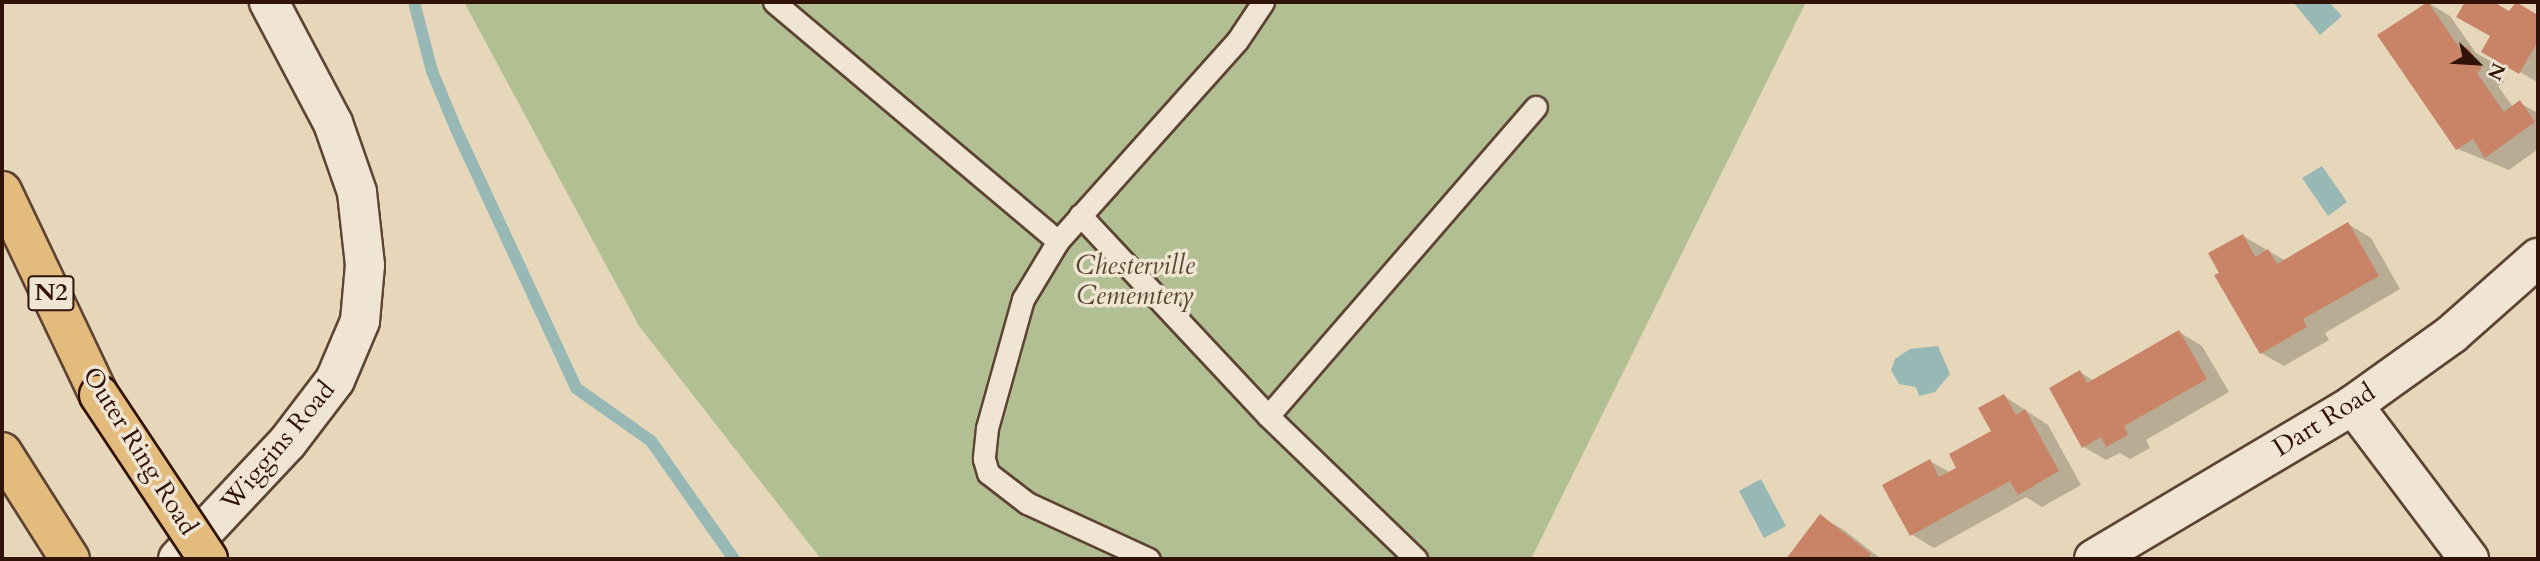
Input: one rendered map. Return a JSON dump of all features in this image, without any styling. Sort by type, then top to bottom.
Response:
[{"type":"highway","name":"Outer Ring Road","points":[[2,191],[100,395],[208,559]]},
{"type":"highway","points":[[2,452],[22,489],[70,559]]},
{"type":"street","name":"Wiggins Road","points":[[178,559],[287,443],[335,380],[360,321],[365,265],[357,192],[333,123],[269,2]]},
{"type":"street","name":"Dart Road","points":[[2095,559],[2353,405],[2452,334],[2538,258]]},
{"type":"street","points":[[2353,405],[2469,559]]},
{"type":"lane","points":[[774,2],[1058,241]]},
{"type":"lane","points":[[1149,559],[1027,503],[988,473],[984,458],[987,428],[1023,299],[1058,241],[1237,41],[1264,2]]},
{"type":"lane","points":[[1268,416],[1536,107]]},
{"type":"lane","points":[[1080,215],[1268,416],[1416,559]]},
{"type":"green space","name":"Chesterville Cememtery","points":[[464,2],[1806,2],[1531,559],[821,559],[639,326]]},
{"type":"water","points":[[2293,2],[2329,2],[2342,16],[2320,35]]},
{"type":"water","points":[[2322,166],[2347,202],[2328,216],[2302,178]]},
{"type":"water","points":[[1938,346],[1950,374],[1935,392],[1919,396],[1916,387],[1899,384],[1891,370],[1895,359],[1910,349]]},
{"type":"water","points":[[1761,479],[1786,526],[1764,538],[1739,491]]},
{"type":"building","points":[[2428,2],[2461,50],[2467,46],[2482,68],[2477,73],[2504,112],[2520,100],[2535,122],[2485,158],[2473,139],[2456,150],[2377,35]]},
{"type":"building","points":[[2465,2],[2494,2],[2509,11],[2516,2],[2538,15],[2538,41],[2519,74],[2481,52],[2490,36],[2456,17]]},
{"type":"building","points":[[2348,222],[2379,276],[2303,319],[2307,327],[2260,354],[2214,275],[2219,273],[2208,253],[2243,234],[2255,257],[2268,249],[2277,264]]},
{"type":"building","points":[[2179,330],[2207,379],[2124,426],[2128,435],[2106,447],[2101,437],[2082,448],[2049,388],[2080,370],[2087,383]]},
{"type":"building","points":[[2004,394],[2016,415],[2025,409],[2059,471],[2018,495],[2010,481],[1910,536],[1882,485],[1930,459],[1939,477],[1956,468],[1949,454],[1991,431],[1978,408]]},
{"type":"building","points":[[1820,514],[1871,554],[1868,559],[1786,559]]},
{"type":"waterway","points":[[414,2],[432,71],[456,129],[576,388],[651,441],[734,559]]}]
